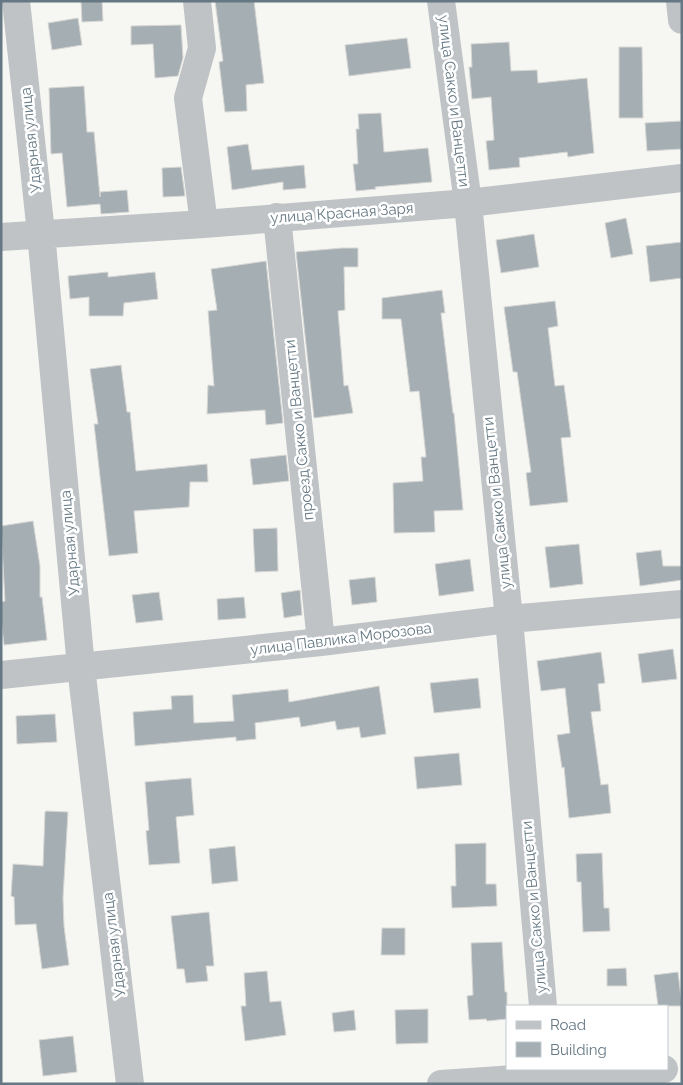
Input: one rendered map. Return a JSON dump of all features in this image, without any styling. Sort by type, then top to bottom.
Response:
[{"type":"street","name":"Ударная улица","points":[[16,1],[41,233],[81,667],[130,1084]]},
{"type":"street","points":[[197,1],[202,48],[188,98],[204,224]]},
{"type":"street","name":"улица Сакко и Ванцетти","points":[[441,1],[468,203],[543,1005]]},
{"type":"street","points":[[680,1],[682,20]]},
{"type":"street","name":"улица Красная Заря","points":[[1,237],[204,224],[468,203],[682,178]]},
{"type":"street","name":"проезд Сакко и Ванцетти","points":[[277,217],[321,642]]},
{"type":"street","name":"улица Павлика Морозова","points":[[1,675],[321,642],[508,619],[682,604]]},
{"type":"street","points":[[668,1069],[682,1068]]},
{"type":"street","points":[[441,1084],[648,1070]]},
{"type":"building","points":[[81,1],[102,1],[103,21],[82,22]]},
{"type":"building","points":[[215,1],[254,1],[264,83],[246,85],[247,111],[225,112],[219,62],[223,61]]},
{"type":"building","points":[[78,18],[82,45],[52,50],[48,23]]},
{"type":"building","points":[[181,25],[183,58],[178,76],[155,78],[153,44],[131,45],[131,26]]},
{"type":"building","points":[[407,38],[411,68],[349,76],[345,45]]},
{"type":"building","points":[[509,42],[511,71],[537,70],[538,83],[587,78],[594,153],[568,157],[567,152],[519,158],[520,167],[489,170],[486,141],[494,140],[491,97],[472,99],[469,67],[472,67],[471,44]]},
{"type":"building","points":[[619,47],[642,47],[643,118],[619,118]]},
{"type":"building","points":[[84,86],[87,132],[94,132],[100,197],[100,192],[127,190],[129,212],[101,214],[100,204],[67,207],[62,153],[51,154],[49,88]]},
{"type":"building","points":[[381,113],[384,152],[428,148],[432,182],[375,187],[376,189],[356,191],[353,164],[358,164],[356,129],[359,129],[358,114]]},
{"type":"building","points":[[681,121],[682,149],[647,151],[645,123]]},
{"type":"building","points":[[248,144],[252,170],[304,165],[306,188],[283,190],[283,182],[232,190],[227,147]]},
{"type":"building","points":[[181,167],[185,196],[163,197],[162,168]]},
{"type":"building","points":[[626,218],[633,254],[611,258],[605,223]]},
{"type":"building","points":[[534,234],[539,267],[501,273],[496,240]]},
{"type":"building","points":[[682,242],[682,278],[650,282],[646,246]]},
{"type":"building","points":[[358,248],[358,267],[344,267],[345,310],[338,311],[344,386],[348,385],[353,413],[314,418],[296,252]]},
{"type":"building","points":[[266,261],[283,423],[266,425],[265,410],[207,414],[208,385],[214,386],[208,311],[217,310],[211,269]]},
{"type":"building","points":[[108,272],[108,277],[155,272],[158,299],[124,303],[123,316],[89,316],[89,297],[70,299],[68,276]]},
{"type":"building","points":[[442,290],[445,313],[441,313],[454,413],[463,510],[434,511],[435,532],[394,533],[393,483],[423,481],[421,457],[426,457],[419,391],[410,392],[401,319],[382,319],[382,298]]},
{"type":"building","points":[[555,301],[558,326],[548,328],[555,386],[564,385],[571,437],[561,438],[568,502],[530,506],[526,473],[531,472],[517,372],[513,372],[504,307]]},
{"type":"building","points":[[121,365],[127,412],[130,412],[136,471],[207,464],[208,482],[190,482],[189,507],[134,511],[138,553],[109,556],[94,424],[98,424],[90,369]]},
{"type":"building","points":[[286,455],[289,481],[253,485],[250,459]]},
{"type":"building","points":[[33,521],[40,566],[40,597],[42,597],[47,640],[4,645],[1,619],[1,602],[5,601],[1,526]]},
{"type":"building","points":[[277,528],[278,571],[255,572],[253,529]]},
{"type":"building","points":[[579,544],[583,584],[550,588],[545,547]]},
{"type":"building","points":[[661,550],[663,566],[682,566],[682,580],[640,586],[636,553]]},
{"type":"building","points":[[470,559],[474,591],[439,596],[435,564]]},
{"type":"building","points":[[375,577],[377,602],[352,605],[349,580]]},
{"type":"building","points":[[300,590],[302,615],[284,618],[281,593]]},
{"type":"building","points":[[159,592],[163,620],[136,623],[132,595]]},
{"type":"building","points":[[244,597],[246,618],[218,620],[217,599]]},
{"type":"building","points":[[673,649],[677,679],[642,683],[638,654]]},
{"type":"building","points":[[601,652],[605,683],[598,684],[601,711],[591,712],[601,785],[608,784],[611,813],[569,818],[564,767],[562,768],[557,735],[570,733],[565,688],[541,691],[537,661]]},
{"type":"building","points":[[478,678],[481,708],[434,713],[430,683]]},
{"type":"building","points":[[379,686],[386,734],[361,738],[359,727],[337,730],[335,721],[301,727],[299,717],[255,723],[256,739],[236,741],[236,737],[135,746],[133,712],[172,709],[171,696],[193,695],[194,723],[234,721],[232,695],[288,689],[289,702]]},
{"type":"building","points":[[55,714],[57,742],[17,744],[16,716]]},
{"type":"building","points":[[459,753],[462,785],[417,789],[414,757]]},
{"type":"building","points":[[191,778],[194,815],[176,817],[180,863],[149,865],[146,831],[149,830],[145,782]]},
{"type":"building","points":[[46,811],[68,812],[63,898],[64,926],[69,965],[42,969],[36,924],[15,925],[14,897],[11,896],[13,864],[43,866]]},
{"type":"building","points":[[486,843],[486,884],[496,884],[497,906],[452,908],[451,886],[456,886],[455,844]]},
{"type":"building","points":[[235,846],[238,881],[212,884],[209,849]]},
{"type":"building","points":[[602,853],[604,908],[609,908],[610,931],[583,932],[581,882],[577,882],[576,854]]},
{"type":"building","points":[[209,912],[214,966],[206,966],[208,981],[186,983],[184,969],[177,969],[171,916]]},
{"type":"building","points":[[382,928],[405,928],[405,955],[381,955]]},
{"type":"building","points":[[502,942],[505,992],[507,992],[506,1019],[469,1020],[467,996],[473,995],[471,943]]},
{"type":"building","points":[[626,968],[627,986],[607,986],[607,969]]},
{"type":"building","points":[[267,971],[270,1002],[281,1001],[286,1035],[245,1041],[241,1006],[246,1006],[244,973]]},
{"type":"building","points":[[678,972],[682,1006],[658,1005],[654,975]]},
{"type":"building","points":[[428,1009],[428,1043],[396,1044],[395,1010]]},
{"type":"building","points":[[354,1010],[356,1030],[334,1032],[332,1013]]},
{"type":"building","points":[[73,1036],[77,1072],[43,1076],[39,1040]]}]
